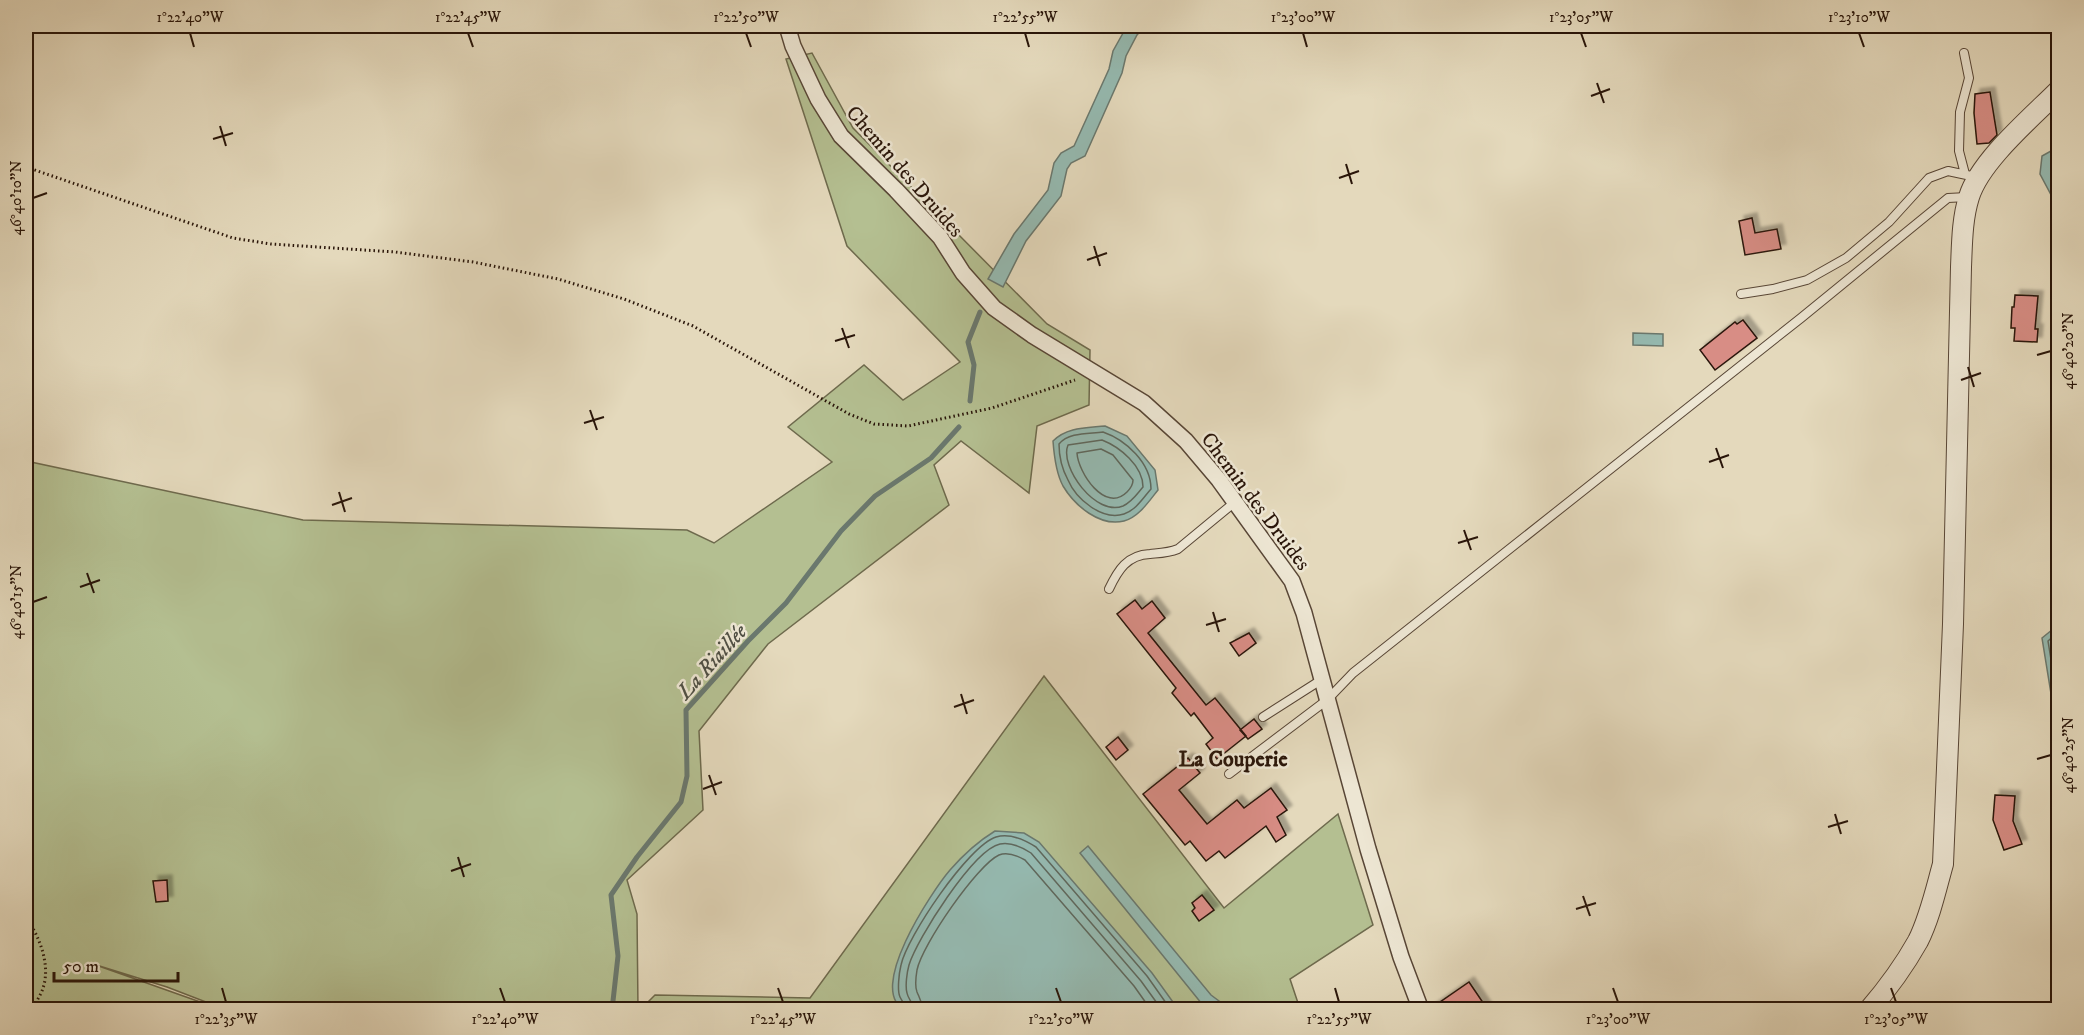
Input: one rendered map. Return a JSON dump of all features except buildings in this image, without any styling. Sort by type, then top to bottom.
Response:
[{"type":"street","name":"Chemin des Druides","points":[[787,26],[818,99],[841,136],[896,189],[940,237],[963,273],[994,308],[1032,335],[1144,403],[1186,441],[1235,502],[1292,581],[1304,613],[1388,914],[1421,1010]]},
{"type":"street","points":[[1869,1010],[1893,982],[1919,939],[1943,864],[1953,624],[1961,267],[1971,176],[2058,91]]},
{"type":"lane","points":[[1964,53],[1969,78],[1960,112],[1959,151],[1971,176]]},
{"type":"lane","points":[[1741,294],[1807,280],[1846,258],[1889,222],[1929,178],[1948,171],[1971,176]]},
{"type":"lane","points":[[1229,774],[1327,700],[1353,673],[1801,318],[1948,198],[1969,197]]},
{"type":"lane","points":[[1109,589],[1120,568],[1134,558],[1146,554],[1168,554],[1178,549],[1235,502]]},
{"type":"lane","points":[[1263,717],[1322,680]]},
{"type":"path","points":[[26,167],[233,238],[271,244],[395,252],[473,262],[558,279],[624,299],[693,326],[849,414],[874,424],[908,426],[992,408],[1097,373]]},
{"type":"path","points":[[26,918],[34,929],[45,961],[44,986],[32,1010]]},
{"type":"green space","points":[[812,53],[853,128],[1047,324],[1090,350],[1089,405],[1037,426],[1029,493],[961,441],[934,465],[949,505],[768,644],[699,731],[703,810],[627,880],[637,914],[638,1009],[224,1009],[167,987],[93,964],[220,1009],[26,1010],[26,461],[303,520],[687,530],[714,543],[832,462],[788,427],[864,365],[903,400],[960,362],[847,246],[786,59]]},
{"type":"green space","points":[[1044,676],[1224,908],[1338,814],[1373,925],[1290,979],[1300,1009],[640,1010],[655,995],[810,998]]},
{"type":"water","points":[[1127,26],[1145,26],[1137,35],[1126,56],[1122,73],[1085,156],[1071,163],[1067,169],[1061,196],[1026,241],[1003,287],[988,279],[1014,234],[1048,190],[1054,163],[1061,153],[1074,146],[1109,69],[1113,51]]},
{"type":"water","points":[[2058,147],[2058,208],[2040,174],[2042,156]]},
{"type":"water","points":[[1633,333],[1663,334],[1663,346],[1633,345]]},
{"type":"water","points":[[1105,426],[1127,436],[1155,470],[1158,490],[1139,512],[1124,521],[1106,521],[1081,507],[1063,486],[1056,464],[1053,441],[1058,436],[1077,429]]},
{"type":"water","points":[[2058,625],[2058,737],[2042,638]]},
{"type":"water","points":[[995,831],[1024,833],[1039,842],[1152,973],[1178,1009],[906,1010],[895,1000],[893,984],[897,964],[917,919],[950,870],[982,839]]},
{"type":"water","points":[[1088,846],[1225,1009],[1206,1009],[1080,853]]},
{"type":"waterway","name":"La Riaillée","points":[[970,401],[974,365],[968,342],[980,312]]},
{"type":"waterway","name":"La Riaillée","points":[[612,1010],[618,956],[611,895],[637,857],[681,802],[687,776],[686,710],[748,641],[786,603],[841,531],[875,496],[931,458],[959,427]]},
{"type":"district","name":"La Couperie","points":[[1233,758]]}]
